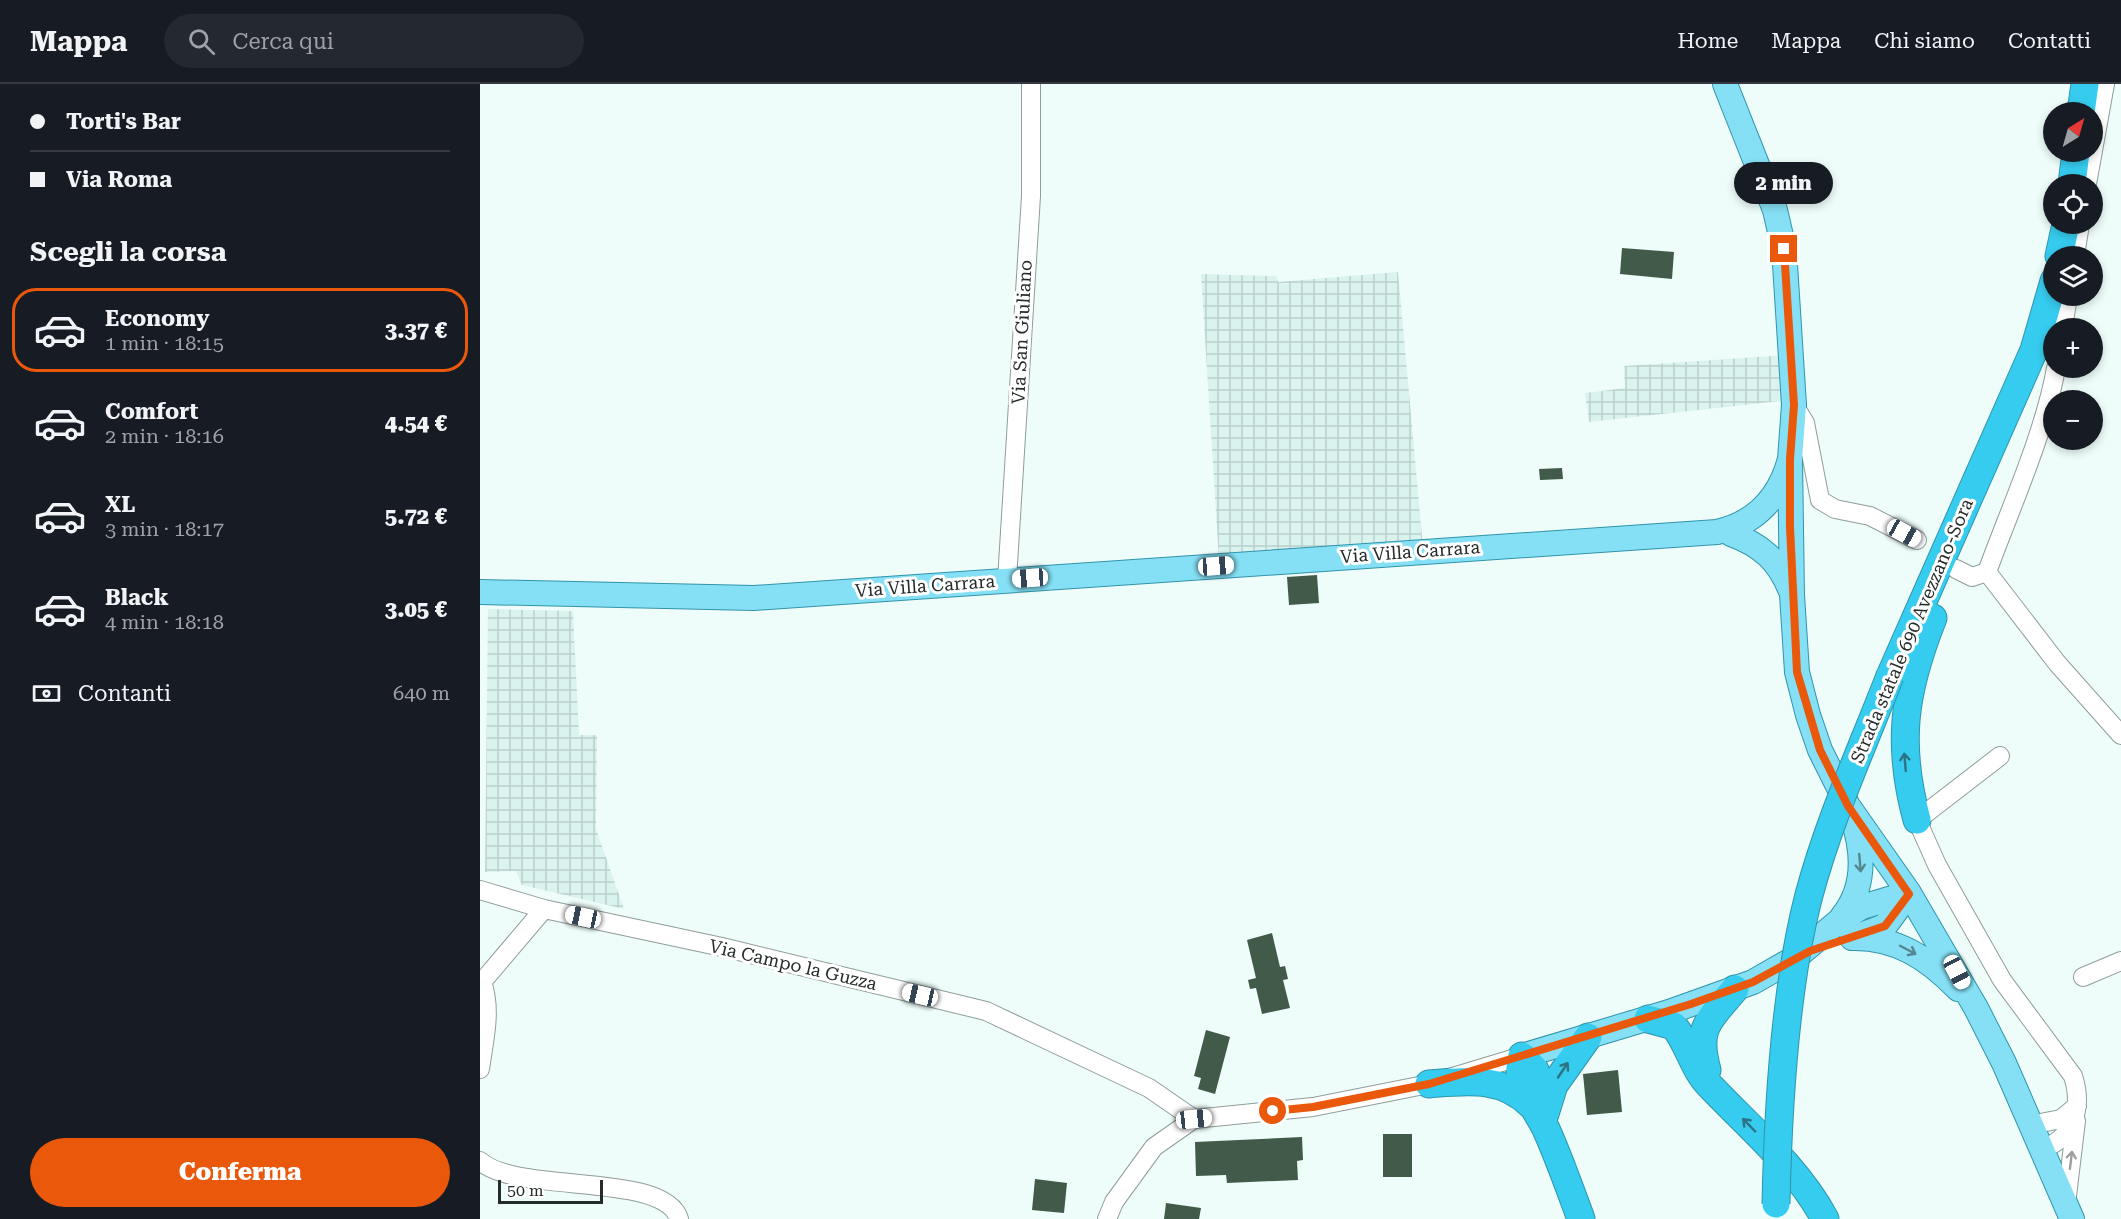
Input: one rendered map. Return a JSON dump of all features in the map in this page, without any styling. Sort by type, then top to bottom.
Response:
[{"type":"highway","points":[[2083,102],[2085,84]]},
{"type":"highway","name":"Strada statale 690 Avezzano-Sora","points":[[1777,1214],[1777,1146],[1793,981],[1809,895],[1842,797],[1890,676],[2034,350],[2047,306]]},
{"type":"highway","points":[[1917,820],[1904,764],[1904,725],[1908,698],[1930,625],[1982,490],[1991,447]]},
{"type":"highway","points":[[1721,1095],[1707,1070],[1702,1037],[1708,1020],[1735,988]]},
{"type":"highway","points":[[1648,1018],[1674,1026],[1701,1076],[1779,1156],[1810,1194],[1825,1219]]},
{"type":"highway","points":[[1541,1113],[1559,1076],[1588,1037]]},
{"type":"highway","points":[[1522,1056],[1534,1070],[1541,1113],[1581,1219]]},
{"type":"highway","points":[[1429,1084],[1479,1081],[1495,1083],[1514,1090],[1541,1113]]},
{"type":"main road","points":[[1725,84],[1775,210],[1784,249],[1794,405],[1790,459],[1792,595],[1797,672],[1808,715],[1820,750],[1848,806],[1909,894],[1976,1008],[2042,1149],[2069,1213]]},
{"type":"main road","points":[[1790,459],[1785,478],[1768,504],[1730,530],[1771,556],[1780,568],[1792,595]]},
{"type":"main road","name":"Via Villa Carrara","points":[[484,590],[754,598],[1730,530],[1761,537],[1790,527]]},
{"type":"main road","points":[[1846,929],[1861,875],[1858,842],[1848,806]]},
{"type":"main road","points":[[1522,1056],[1648,1018],[1770,974],[1795,958],[1838,941],[1869,903],[1909,894]]},
{"type":"main road","points":[[1846,929],[1894,943],[1914,952],[1940,971],[1976,1008]]},
{"type":"street","name":"Via San Giuliano","points":[[1007,580],[1030,196],[1031,84]]},
{"type":"street","points":[[2089,174],[2105,84]]},
{"type":"street","points":[[1987,572],[2040,426],[2053,378]]},
{"type":"street","points":[[1794,405],[1805,423],[1820,500],[1836,509],[1870,516],[1917,540]]},
{"type":"street","points":[[1956,569],[1972,577],[1987,572]]},
{"type":"street","points":[[1987,572],[2056,663],[2121,735]]},
{"type":"street","points":[[2000,756],[1917,820],[1937,866],[2002,980],[2073,1076],[2076,1110],[2069,1213]]},
{"type":"street","name":"Via Campo la Guzza","points":[[480,890],[544,909],[722,947],[986,1011],[1149,1088],[1194,1119]]},
{"type":"street","points":[[480,1069],[488,997],[481,981],[544,909]]},
{"type":"street","points":[[2083,977],[2121,961]]},
{"type":"street","points":[[1107,1219],[1114,1202],[1154,1147],[1194,1119],[1313,1107],[1429,1084],[1522,1056]]},
{"type":"street","points":[[2031,1125],[2061,1119],[2076,1110]]},
{"type":"street","points":[[2042,1149],[2064,1135],[2074,1122],[2076,1110]]},
{"type":"street","points":[[480,1161],[492,1170],[505,1175],[572,1182],[656,1197],[668,1204],[679,1219]]},
{"type":"shaded area","points":[[1398,272],[1423,547],[1219,560],[1201,274],[1276,276],[1278,282]]},
{"type":"shaded area","points":[[1787,355],[1789,400],[1589,422],[1585,393],[1625,388],[1624,366]]},
{"type":"shaded area","points":[[488,609],[573,611],[579,735],[597,735],[596,829],[624,909],[522,885],[516,871],[485,872]]},
{"type":"building","points":[[1622,248],[1674,252],[1672,279],[1620,274]]},
{"type":"building","points":[[1562,468],[1563,479],[1540,480],[1539,469]]},
{"type":"building","points":[[1317,575],[1319,603],[1289,605],[1287,577]]},
{"type":"building","points":[[1272,933],[1280,967],[1285,966],[1288,979],[1283,980],[1290,1008],[1262,1014],[1256,988],[1250,989],[1248,980],[1256,978],[1247,940]]},
{"type":"building","points":[[1206,1030],[1230,1037],[1215,1094],[1198,1089],[1201,1078],[1194,1076]]},
{"type":"building","points":[[1618,1070],[1622,1112],[1587,1115],[1583,1074]]},
{"type":"building","points":[[1383,1134],[1412,1134],[1412,1177],[1383,1177]]},
{"type":"building","points":[[1302,1137],[1303,1160],[1297,1161],[1298,1180],[1227,1183],[1226,1175],[1196,1176],[1195,1142]]},
{"type":"building","points":[[1035,1179],[1067,1183],[1064,1213],[1032,1210]]},
{"type":"building","points":[[1166,1203],[1201,1208],[1199,1219],[1164,1219]]},
{"type":"route","points":[[1273,1111],[1313,1107],[1429,1084],[1691,1004],[1753,982],[1810,951],[1885,926],[1909,894],[1848,806],[1820,750],[1797,672],[1790,527],[1790,459],[1794,405],[1784,249]]}]
